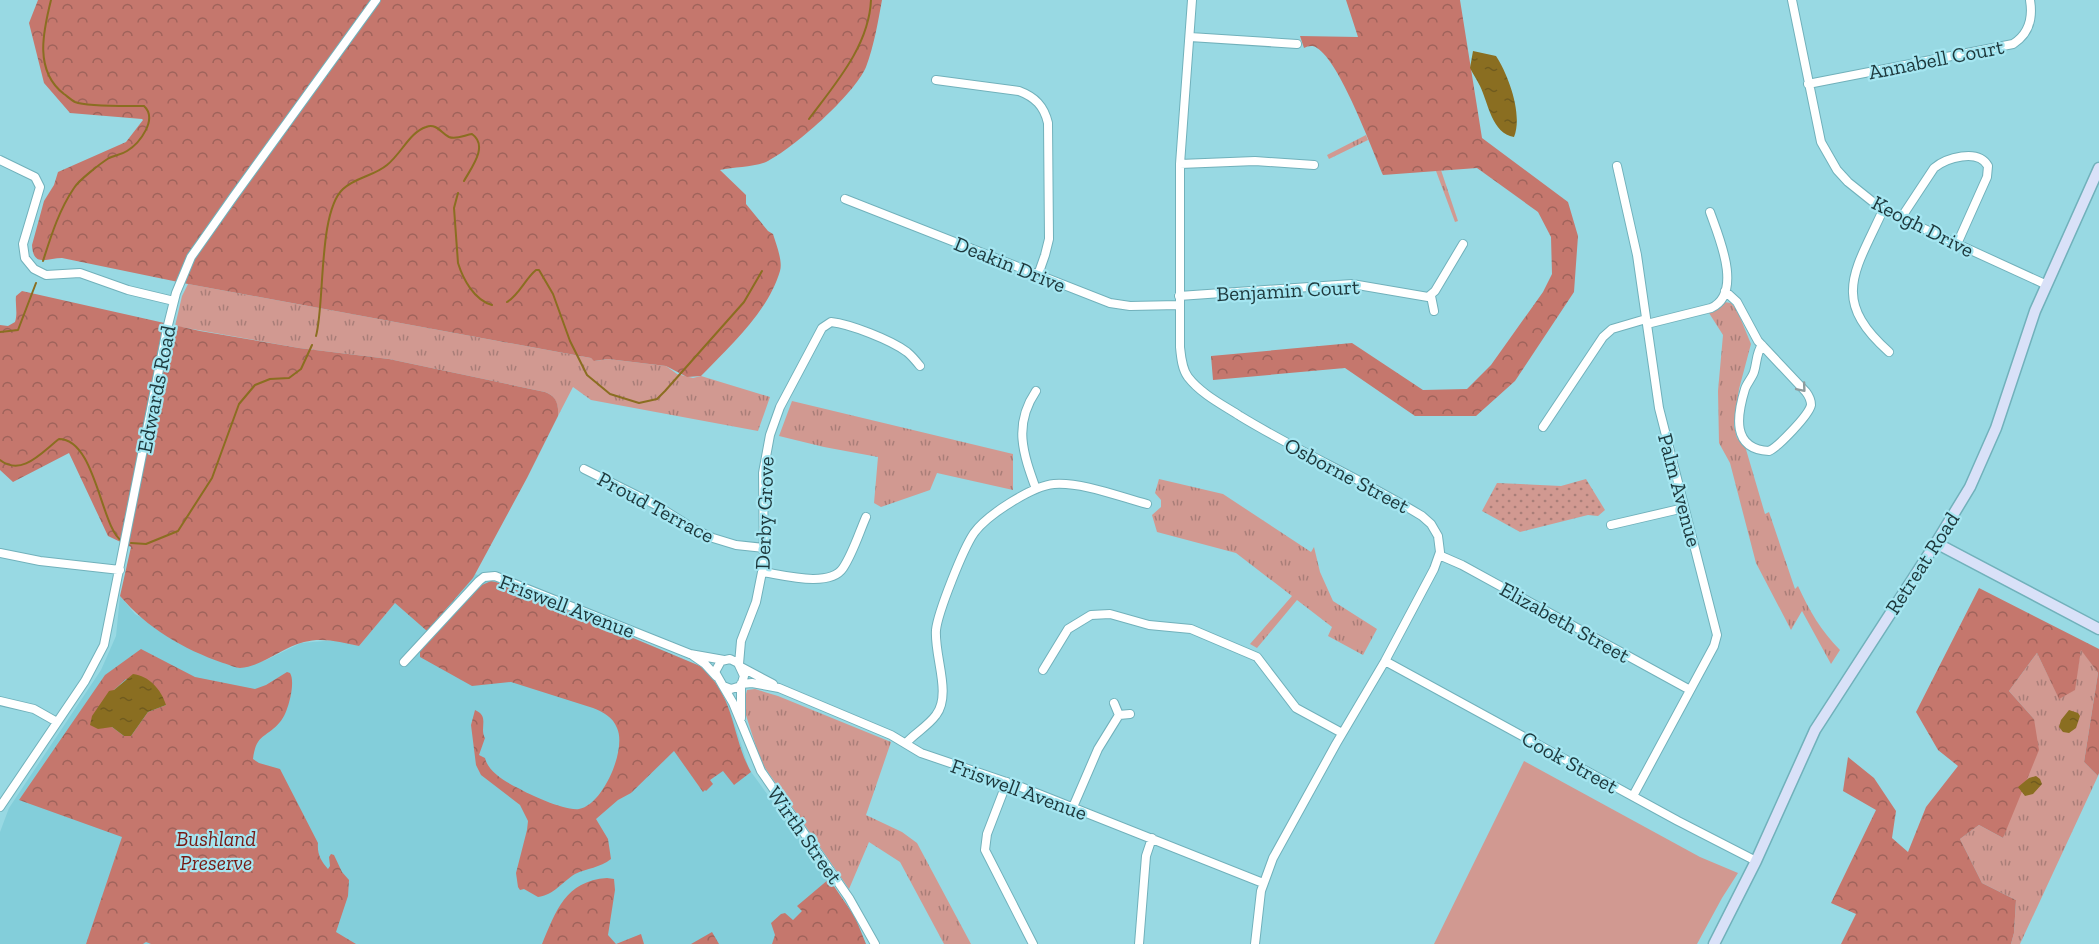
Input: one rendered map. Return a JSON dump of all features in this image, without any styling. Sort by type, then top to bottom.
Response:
[{"type":"street","name":"Edwards Road","points":[[0,807],[85,681],[104,645],[180,280],[191,257],[251,171],[376,0]]},
{"type":"street","name":"Osborne Street","points":[[1192,0],[1180,164],[1179,301],[1181,358],[1187,376],[1215,400],[1253,423],[1422,516],[1436,530],[1439,555]]},
{"type":"street","name":"Keogh Drive","points":[[1792,0],[1816,127],[1828,155],[1848,182],[1883,210],[2047,285]]},
{"type":"street","name":"Annabell Court","points":[[1808,84],[2013,44],[2025,35],[2028,29],[2031,13],[2030,0]]},
{"type":"street","points":[[1190,38],[1297,44]]},
{"type":"street","points":[[936,80],[1019,91],[1028,94],[1043,107],[1048,123],[1048,239],[1046,255],[1038,275]]},
{"type":"street","points":[[1901,218],[1940,163],[1970,156],[1981,158],[1988,166],[1987,177],[1957,244]]},
{"type":"street","points":[[0,160],[34,177],[40,187],[23,244],[25,258],[34,269],[46,275],[80,273],[128,290],[174,301]]},
{"type":"street","points":[[1180,164],[1255,161],[1314,165]]},
{"type":"street","name":"Palm Avenue","points":[[1617,166],[1638,255],[1659,408],[1717,635],[1714,646],[1633,796]]},
{"type":"street","name":"Retreat Road","points":[[1714,944],[1756,861],[1815,730],[1962,502],[1989,445],[2027,333],[2099,168]]},
{"type":"street","name":"Deakin Drive","points":[[845,199],[1110,303],[1130,306],[1179,301]]},
{"type":"street","points":[[1883,210],[1855,272],[1852,288],[1856,309],[1863,322],[1871,334],[1889,352]]},
{"type":"street","points":[[1543,427],[1603,337],[1612,329],[1711,308],[1720,302],[1728,281],[1727,267],[1710,212]]},
{"type":"street","points":[[1434,311],[1431,296],[1463,244]]},
{"type":"street","name":"Benjamin Court","points":[[1179,301],[1352,284],[1416,296],[1431,296]]},
{"type":"street","points":[[1725,291],[1737,302],[1754,335],[1806,392],[1811,401],[1809,411],[1778,446],[1769,451],[1747,441],[1738,429],[1745,390],[1762,345]]},
{"type":"street","name":"Derby Grove","points":[[740,665],[741,641],[756,602],[763,572],[765,548],[763,473],[770,435],[780,407],[822,328],[831,322],[848,325],[898,346],[912,356],[920,366]]},
{"type":"street","points":[[1036,391],[1028,406],[1021,439],[1036,489]]},
{"type":"street","name":"Proud Terrace","points":[[584,469],[656,505],[712,538],[736,545],[765,548]]},
{"type":"street","points":[[906,743],[934,718],[941,704],[943,694],[936,651],[936,628],[975,531],[990,518],[1036,489],[1052,484],[1076,486],[1148,504]]},
{"type":"street","points":[[1611,525],[1684,508]]},
{"type":"street","points":[[763,572],[814,579],[832,578],[843,568],[866,517]]},
{"type":"street","points":[[1936,543],[2099,628]]},
{"type":"street","points":[[0,553],[40,561],[120,570]]},
{"type":"street","points":[[1255,944],[1263,883],[1273,858],[1385,661],[1431,576],[1439,555]]},
{"type":"street","name":"Elizabeth Street","points":[[1439,555],[1462,565],[1690,690]]},
{"type":"street","name":"Friswell Avenue","points":[[404,662],[474,585],[489,576],[500,578],[690,654],[705,664],[716,676]]},
{"type":"street","points":[[1043,670],[1068,629],[1091,615],[1110,614],[1149,625],[1191,629],[1257,657],[1296,708],[1342,733]]},
{"type":"street","name":"Derby Grove","points":[[725,660],[741,641]]},
{"type":"street","name":"Friswell Avenue","points":[[690,654],[725,660]]},
{"type":"street","points":[[725,660],[735,660],[740,665],[744,676],[741,685],[731,689],[723,686],[716,676],[716,668],[725,660]]},
{"type":"street","name":"Cook Street","points":[[1385,661],[1756,861]]},
{"type":"street","name":"Friswell Avenue","points":[[740,665],[779,688],[864,722],[927,756],[1007,782],[1263,883]]},
{"type":"street","name":"Friswell Avenue","points":[[741,685],[752,683],[779,688]]},
{"type":"street","name":"Wirth Street","points":[[741,685],[741,722]]},
{"type":"street","name":"Wirth Street","points":[[723,686],[761,771],[849,898],[875,944]]},
{"type":"street","points":[[0,701],[34,710],[57,722]]},
{"type":"street","points":[[1113,703],[1119,715]]},
{"type":"street","points":[[1119,715],[1130,714]]},
{"type":"street","points":[[1073,807],[1093,758],[1119,715]]},
{"type":"street","points":[[1007,782],[987,834],[985,850],[1032,944]]},
{"type":"street","points":[[1139,944],[1146,860],[1152,838]]},
{"type":"shaded area","points":[[475,574],[700,666],[712,678],[729,706],[749,769],[855,917],[866,944],[0,944],[0,832],[9,808],[101,670],[116,636],[120,596],[135,614],[239,668],[266,660],[301,643],[336,640],[359,646],[395,603],[473,578]]},
{"type":"green space","points":[[38,0],[882,0],[874,42],[866,67],[836,106],[791,146],[766,162],[720,170],[746,195],[746,204],[773,234],[781,267],[767,300],[747,328],[701,376],[687,377],[666,366],[608,359],[594,361],[591,358],[188,284],[62,258],[38,259],[35,257],[32,245],[44,201],[54,185],[58,172],[126,142],[143,120],[70,113],[44,83],[29,23]]},
{"type":"green space","points":[[1346,0],[1460,0],[1482,138],[1568,202],[1578,236],[1574,292],[1515,381],[1476,416],[1415,416],[1345,368],[1213,380],[1211,356],[1352,343],[1423,390],[1467,389],[1491,365],[1543,292],[1552,274],[1551,237],[1538,212],[1477,168],[1383,175],[1354,106],[1335,70],[1326,56],[1317,48],[1310,46],[1304,48],[1300,36],[1358,37]]},
{"type":"green space","points":[[1366,135],[1368,140],[1329,159],[1327,155]]},
{"type":"green space","points":[[1441,170],[1458,221],[1455,222],[1436,171]]},
{"type":"green space","points":[[188,284],[591,358],[595,361],[608,359],[666,366],[677,374],[693,378],[701,376],[770,397],[758,431],[591,400],[573,387],[558,416],[556,401],[545,392],[389,359],[299,348],[175,326],[182,296]]},
{"type":"green space","points":[[22,291],[200,331],[299,348],[389,359],[545,392],[556,401],[558,416],[473,578],[427,631],[395,603],[359,646],[332,641],[311,641],[296,644],[257,664],[240,668],[180,644],[154,628],[120,596],[131,547],[108,536],[69,453],[13,482],[0,470],[0,325],[8,326],[15,322],[16,296]]},
{"type":"green space","points":[[1724,302],[1731,303],[1737,310],[1751,344],[1739,389],[1734,426],[1737,438],[1745,446],[1765,514],[1769,512],[1795,589],[1798,586],[1816,620],[1840,650],[1831,664],[1802,611],[1791,630],[1756,563],[1730,463],[1719,443],[1718,391],[1723,335],[1709,313]]},
{"type":"green space","points":[[792,401],[1013,454],[1013,490],[937,473],[930,490],[881,507],[874,503],[878,457],[779,436]]},
{"type":"green space","points":[[1159,479],[1223,494],[1311,552],[1314,547],[1320,572],[1333,601],[1377,629],[1363,655],[1328,636],[1332,627],[1297,600],[1257,648],[1250,644],[1292,596],[1236,553],[1157,532],[1152,515],[1161,507],[1161,500],[1155,493]]},
{"type":"green space","points":[[1586,479],[1605,510],[1598,516],[1588,515],[1520,532],[1482,511],[1497,483],[1561,486]]},
{"type":"green space","points":[[491,581],[504,584],[700,666],[712,678],[727,703],[751,772],[734,785],[723,771],[710,780],[713,784],[703,792],[674,751],[631,793],[618,800],[596,819],[608,839],[611,859],[575,874],[544,896],[538,897],[524,889],[520,890],[516,873],[528,821],[520,805],[481,775],[476,765],[471,725],[475,710],[482,716],[485,738],[479,755],[485,758],[490,768],[503,780],[523,791],[565,808],[579,809],[596,798],[611,775],[616,762],[619,737],[613,721],[604,713],[593,708],[511,682],[472,686],[420,657],[420,650],[482,585]]},
{"type":"green space","points":[[1979,588],[2099,649],[2098,776],[2084,762],[2098,673],[2081,650],[2075,690],[2059,699],[2037,653],[2009,691],[2034,719],[2039,750],[2003,838],[1979,825],[1960,839],[1982,883],[2016,900],[2011,944],[1841,944],[1856,914],[1831,903],[1876,810],[1843,791],[1848,757],[1874,778],[1896,811],[1892,838],[1908,852],[1926,807],[1958,766],[1938,750],[1916,712]]},
{"type":"green space","name":"Bushland Preserve","points":[[141,649],[195,677],[255,689],[287,672],[290,673],[292,690],[286,712],[275,727],[259,740],[253,759],[280,769],[318,843],[321,860],[328,869],[329,857],[331,854],[334,855],[342,872],[349,880],[348,896],[336,932],[356,944],[151,944],[146,942],[143,944],[86,944],[122,837],[19,800],[105,675]],"holes":[[[126,679],[166,705],[148,712],[131,736],[124,736],[112,727],[114,690]]]},
{"type":"green space","points":[[2081,649],[2098,673],[2084,762],[2098,776],[2020,944],[2011,944],[2016,900],[1982,883],[1960,839],[1979,825],[2003,838],[2034,719],[2009,691],[2037,653],[2059,698],[2074,690]]},
{"type":"green space","points":[[755,689],[778,696],[891,742],[866,815],[902,832],[917,843],[971,944],[944,944],[900,862],[869,842],[849,889],[761,762],[743,706],[747,690]]},
{"type":"green space","points":[[1524,761],[1700,857],[1738,873],[1697,944],[1434,944]]},
{"type":"green space","points":[[607,878],[614,879],[615,890],[608,935],[616,944],[542,944],[564,900],[581,885]]},
{"type":"green space","points":[[829,879],[855,917],[866,944],[772,944],[775,935],[771,923],[785,913],[793,920],[802,911],[797,906]]},
{"type":"green space","points":[[712,932],[719,944],[691,944]]},
{"type":"green space","points":[[641,934],[644,944],[616,944]]},
{"type":"water","points":[[1473,51],[1496,56],[1506,74],[1516,107],[1514,137],[1501,130],[1492,116],[1470,68]]},
{"type":"water","points":[[133,674],[144,677],[154,684],[166,705],[148,712],[131,736],[124,736],[112,727],[98,729],[90,725],[92,716],[109,691],[114,690]]},
{"type":"water","points":[[2069,710],[2080,716],[2076,728],[2069,733],[2063,732],[2059,727],[2061,720]]},
{"type":"water","points":[[2036,776],[2042,784],[2033,794],[2025,796],[2018,787],[2029,778]]},
{"type":"waterway","points":[[43,261],[60,214],[74,188],[105,160],[132,147],[146,130],[149,117],[144,106],[75,102],[54,85],[48,74],[43,50],[45,25],[51,0]]},
{"type":"waterway","points":[[809,119],[840,78],[857,49],[869,17],[871,0]]},
{"type":"waterway","points":[[316,336],[326,237],[335,201],[343,189],[382,169],[410,138],[430,126],[436,127],[452,138],[472,134],[477,139],[479,151],[464,181]]},
{"type":"waterway","points":[[458,193],[454,208],[458,263],[466,282],[475,294],[492,305]]},
{"type":"waterway","points":[[507,302],[532,274],[539,270],[553,294],[570,341],[587,375],[610,394],[639,403],[657,399],[665,391],[744,302],[762,271]]},
{"type":"waterway","points":[[0,332],[18,330],[36,283]]},
{"type":"waterway","points":[[131,543],[146,544],[178,531],[212,478],[239,404],[255,385],[270,379],[289,378],[301,369],[312,345]]},
{"type":"waterway","points":[[0,460],[8,465],[16,466],[39,456],[59,439],[71,443],[82,453],[90,468],[108,520],[122,541]]}]
